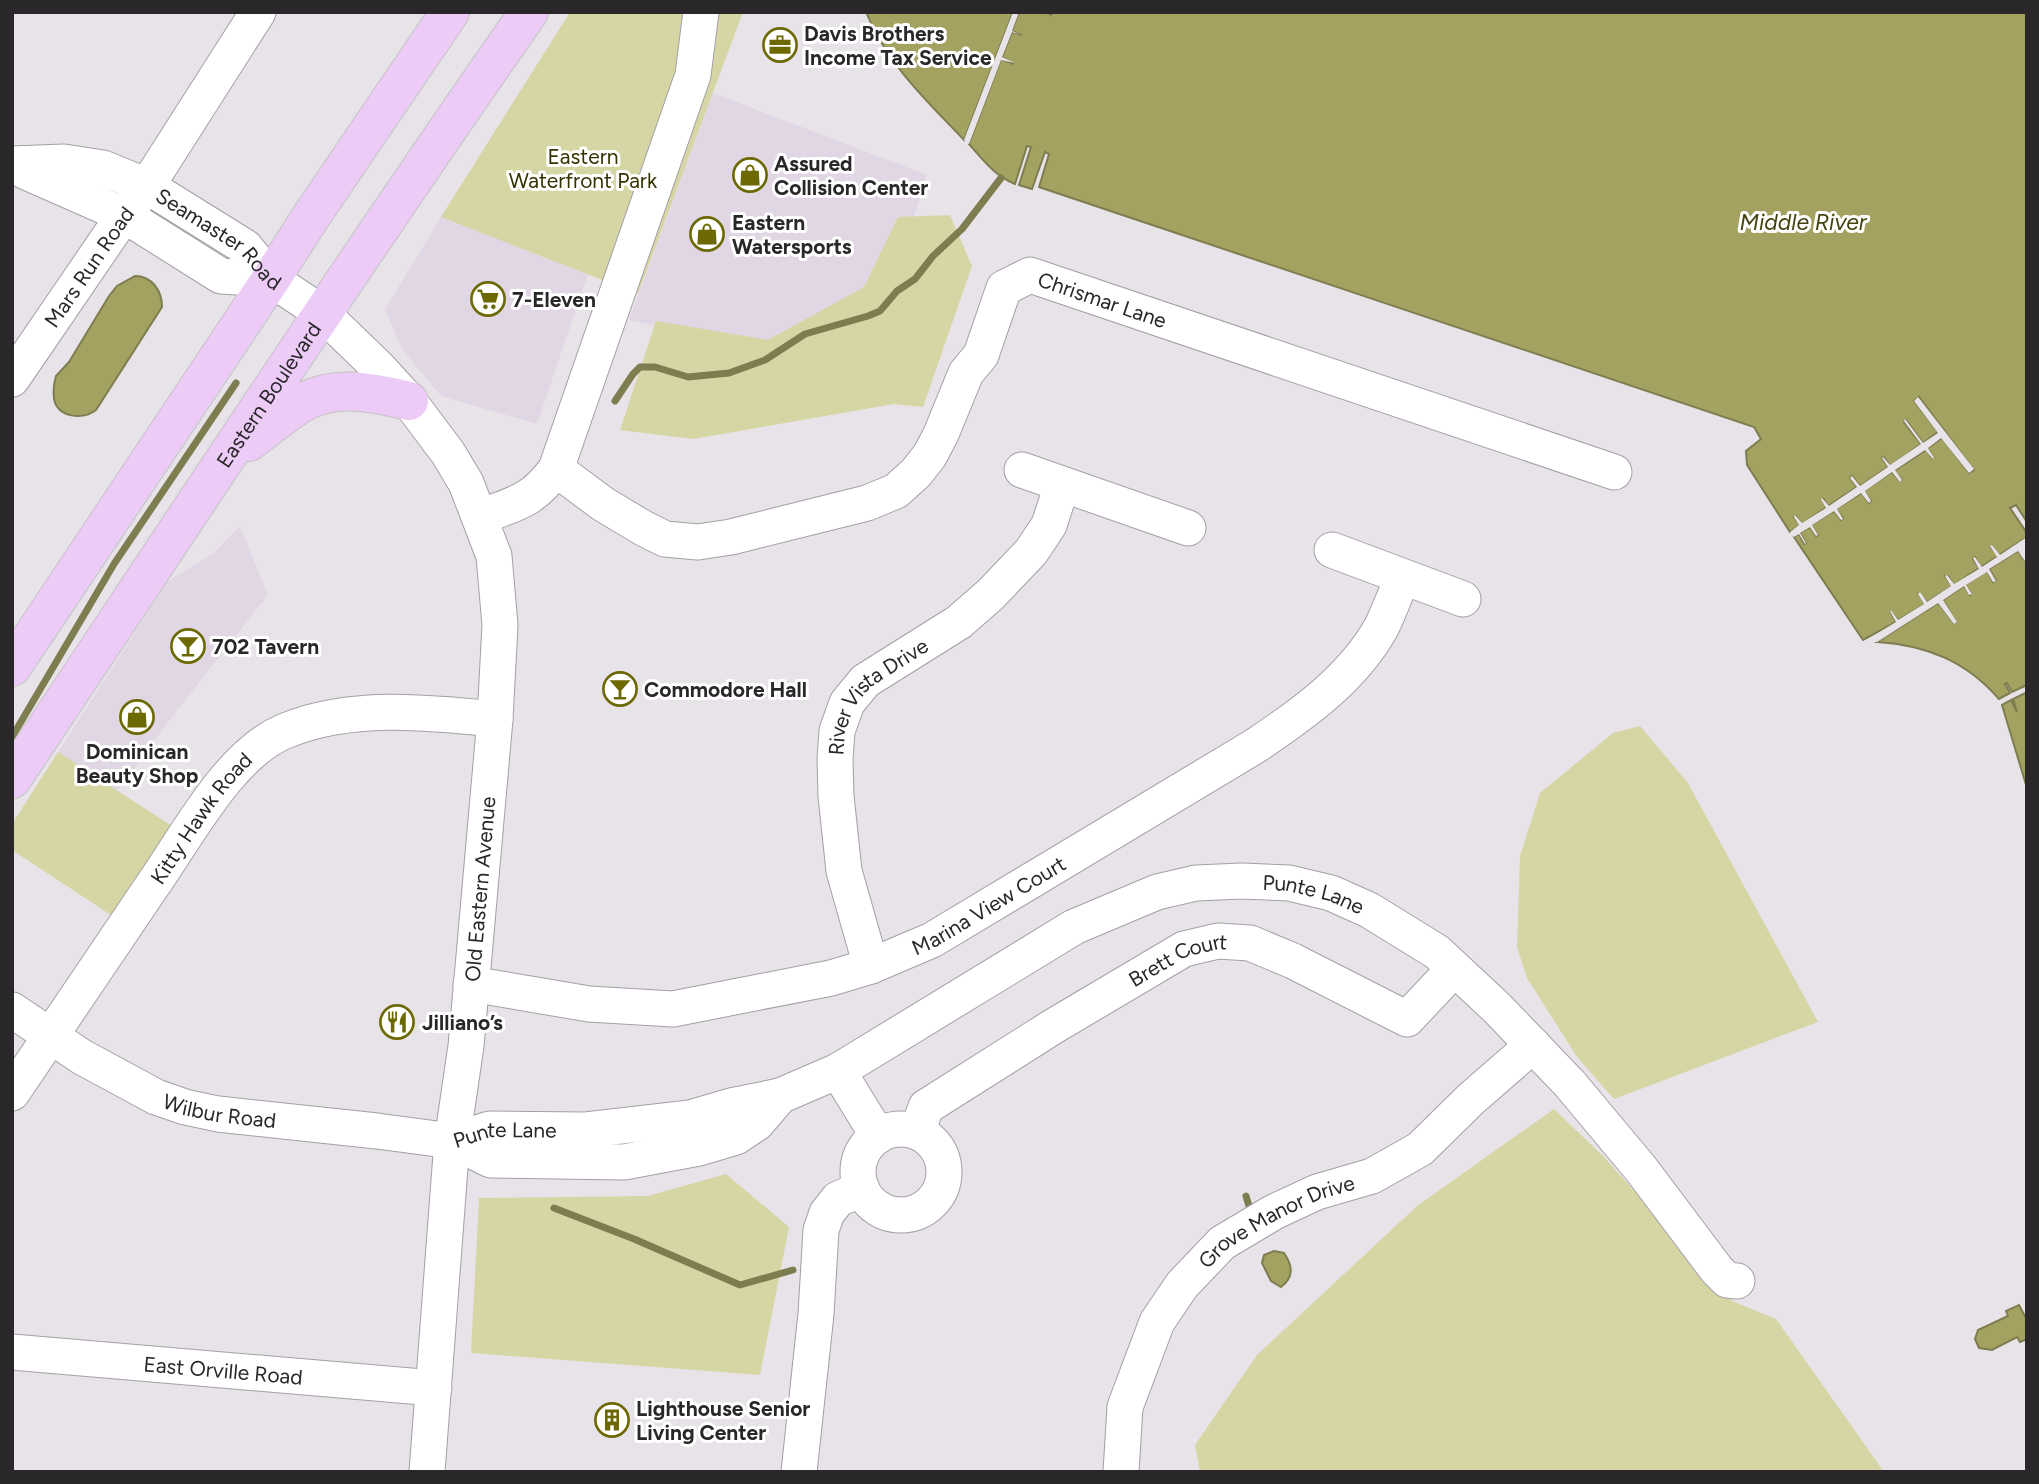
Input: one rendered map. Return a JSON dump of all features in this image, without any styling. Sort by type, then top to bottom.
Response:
[{"type":"main road","points":[[12,667],[450,12]]},
{"type":"main road","name":"Eastern Boulevard","points":[[12,779],[322,313],[529,12]]},
{"type":"main road","points":[[230,455],[300,404],[326,394],[349,390],[383,394],[408,401]]},
{"type":"street","name":"Mars Run Road","points":[[12,379],[124,215],[147,186],[258,12]]},
{"type":"street","points":[[480,517],[526,500],[542,488],[556,469],[693,75],[701,12]]},
{"type":"street","name":"Seamaster Road","points":[[12,165],[64,162],[103,168],[147,186],[245,247],[271,279]]},
{"type":"street","name":"Seamaster Road","points":[[12,165],[124,215],[220,275],[271,279]]},
{"type":"street","name":"Chrismar Lane","points":[[556,469],[603,504],[643,528],[665,539],[698,542],[731,537],[834,511],[896,491],[923,464],[942,434],[966,373],[981,355],[1004,288],[1030,275],[1614,472]]},
{"type":"street","name":"Old Eastern Avenue","points":[[271,279],[322,313],[378,367],[408,401],[448,453],[466,483],[494,556],[500,625],[495,719],[461,1084],[452,1141],[427,1472]]},
{"type":"street","points":[[1023,470],[1188,528]]},
{"type":"street","name":"River Vista Drive","points":[[872,966],[844,872],[836,796],[837,731],[848,703],[865,681],[959,622],[991,594],[1031,552],[1049,525],[1062,485]]},
{"type":"street","points":[[1332,550],[1463,599]]},
{"type":"street","name":"Marina View Court","points":[[471,984],[589,1004],[673,1009],[831,978],[872,966],[932,940],[1255,746],[1299,716],[1332,688],[1358,660],[1381,628],[1403,578]]},
{"type":"street","name":"Kitty Hawk Road","points":[[12,1093],[219,788],[262,743],[285,731],[317,721],[365,713],[495,719]]},
{"type":"street","name":"Punte Lane","points":[[452,1141],[491,1160],[624,1162],[699,1148],[736,1136],[757,1122],[780,1096],[838,1070],[1074,927],[1157,892],[1196,883],[1289,883],[1331,893],[1369,910],[1437,952],[1533,1045],[1641,1169],[1717,1270],[1727,1280],[1737,1281]]},
{"type":"street","name":"Brett Court","points":[[917,1132],[926,1107],[1054,1026],[1184,949],[1218,941],[1250,943],[1293,961],[1408,1019],[1454,969]]},
{"type":"street","name":"Wilbur Road","points":[[12,1010],[82,1057],[156,1097],[186,1107],[218,1114],[452,1141]]},
{"type":"street","name":"Grove Manor Drive","points":[[1121,1472],[1125,1407],[1157,1322],[1190,1276],[1222,1243],[1274,1213],[1317,1192],[1372,1176],[1420,1149],[1471,1099],[1533,1045]]},
{"type":"street","points":[[838,1070],[878,1136]]},
{"type":"street","points":[[890,1130],[917,1132],[935,1146],[945,1168],[943,1184],[936,1198],[923,1209],[908,1214],[892,1214],[877,1208],[866,1197],[859,1182],[859,1166],[864,1151],[878,1136],[890,1130]]},
{"type":"street","points":[[799,1472],[816,1314],[821,1230],[827,1213],[838,1199],[862,1189]]},
{"type":"street","name":"East Orville Road","points":[[12,1352],[434,1388]]},
{"type":"shaded area","points":[[713,93],[927,175],[910,229],[873,292],[762,349],[629,320]]},
{"type":"shaded area","points":[[441,217],[588,274],[537,424],[441,396],[402,349],[385,309]]},
{"type":"shaded area","points":[[240,526],[268,595],[117,791],[58,752],[168,581],[214,553]]},
{"type":"green space","name":"Eastern Waterfront Park","points":[[570,12],[743,12],[638,294],[441,217]]},
{"type":"green space","points":[[950,215],[972,266],[923,407],[894,404],[693,439],[620,430],[656,321],[768,340],[864,287],[898,217]]},
{"type":"green space","points":[[1640,726],[1688,783],[1818,1022],[1614,1099],[1577,1057],[1527,978],[1517,947],[1520,856],[1540,793],[1613,733]]},
{"type":"green space","points":[[58,752],[178,830],[117,919],[12,850],[12,824]]},
{"type":"green space","points":[[1554,1109],[1604,1157],[1732,1301],[1776,1319],[1884,1472],[1200,1472],[1195,1445],[1257,1355],[1417,1206]]},
{"type":"green space","points":[[726,1174],[789,1227],[760,1375],[471,1353],[479,1198],[648,1196]]},
{"type":"water","points":[[866,12],[1013,12],[964,140],[896,65]]},
{"type":"water","name":"Middle River","points":[[1019,12],[1045,12],[1051,15],[1053,12],[2027,12],[2027,522],[2016,505],[2010,508],[2027,537],[1999,555],[1992,546],[1998,556],[1981,567],[1975,557],[1973,559],[1979,568],[1954,585],[1948,576],[1945,576],[1952,586],[1927,602],[1918,593],[1925,604],[1898,620],[1890,610],[1896,622],[1863,640],[1794,537],[1799,534],[1804,544],[1806,543],[1800,533],[1810,527],[1816,536],[1818,535],[1811,525],[1834,511],[1841,520],[1843,518],[1836,509],[1862,493],[1869,503],[1871,501],[1864,491],[1892,472],[1902,480],[1894,471],[1926,450],[1933,459],[1928,448],[1942,438],[1969,473],[1974,470],[1919,397],[1914,401],[1938,432],[1923,443],[1906,420],[1904,422],[1921,444],[1890,466],[1884,457],[1882,458],[1888,467],[1860,486],[1852,476],[1850,478],[1857,487],[1828,506],[1823,498],[1827,507],[1802,524],[1794,517],[1800,525],[1790,532],[1747,465],[1746,451],[1761,439],[1754,427],[1039,187],[1049,154],[1045,152],[1032,189],[1019,185],[1031,147],[1027,146],[1015,184],[1001,177],[969,144],[1001,59],[1014,64],[1002,57],[1012,32],[1022,35],[1012,31]]},
{"type":"water","points":[[135,276],[146,279],[155,286],[162,307],[96,410],[78,416],[60,410],[54,399],[56,376],[69,362],[109,296],[117,286]]},
{"type":"water","points":[[2018,551],[2027,564],[2027,685],[2012,692],[2007,683],[2005,684],[2010,693],[1999,699],[1973,674],[1944,657],[1912,647],[1877,642],[1938,603],[1954,623],[1956,622],[1943,600],[1964,586],[1970,595],[1965,585],[1987,571],[1993,582],[1996,580],[1989,569]]},
{"type":"water","points":[[2027,692],[2027,788],[2002,705],[2011,700],[2017,712],[2013,699]]},
{"type":"water","points":[[1274,1251],[1284,1253],[1290,1267],[1290,1275],[1281,1287],[1271,1281],[1262,1263],[1264,1255]]},
{"type":"water","points":[[2019,1305],[2027,1320],[2027,1339],[2020,1342],[2017,1337],[1992,1350],[1979,1348],[1975,1339],[1978,1330],[2008,1316],[2006,1311]]},
{"type":"pier","points":[[1013,12],[1019,12],[1012,31],[1023,35],[1012,32],[1002,57],[1015,63],[1001,60],[969,144],[964,140]]},
{"type":"pier","points":[[1918,397],[1974,469],[1969,473],[1941,438],[1928,448],[1933,459],[1925,450],[1895,470],[1902,480],[1900,482],[1892,472],[1865,491],[1871,501],[1869,503],[1861,493],[1837,509],[1843,519],[1834,511],[1812,525],[1818,535],[1816,536],[1810,527],[1800,533],[1805,544],[1799,534],[1794,537],[1790,532],[1799,525],[1795,515],[1802,523],[1826,508],[1822,498],[1829,506],[1857,487],[1850,478],[1852,476],[1860,486],[1888,467],[1883,457],[1890,465],[1921,444],[1905,419],[1923,443],[1938,433],[1914,401]]},
{"type":"pier","points":[[2027,537],[2027,545],[2020,549],[2027,559],[2027,564],[2018,551],[1989,569],[1996,581],[1993,582],[1987,572],[1966,585],[1972,594],[1969,595],[1964,586],[1943,600],[1957,622],[1954,624],[1938,603],[1877,642],[1873,641],[1874,639],[1865,641],[1896,622],[1891,610],[1898,620],[1924,604],[1918,594],[1920,592],[1927,602],[1951,586],[1945,576],[1954,584],[1979,569],[1973,558],[1975,557],[1982,567],[1997,557],[1990,546],[2000,555]]},
{"type":"waterway","points":[[615,401],[640,367],[655,367],[688,377],[729,373],[765,360],[805,334],[880,311],[897,291],[915,279],[933,256],[962,229],[1001,178]]},
{"type":"waterway","points":[[12,737],[114,564],[236,383]]},
{"type":"waterway","points":[[1246,1196],[1249,1206]]},
{"type":"waterway","points":[[554,1208],[740,1285],[793,1270]]},
{"type":"place","name":"Davis Brothers Income Tax Service","points":[[780,45]]},
{"type":"place","name":"Assured Collision Center","points":[[750,175]]},
{"type":"place","name":"Eastern Watersports","points":[[707,234]]},
{"type":"place","name":"7-Eleven","points":[[488,299]]},
{"type":"place","name":"702 Tavern","points":[[188,646]]},
{"type":"place","name":"Commodore Hall","points":[[620,689]]},
{"type":"place","name":"Dominican Beauty Shop","points":[[137,717]]},
{"type":"place","name":"Jilliano’s","points":[[397,1022]]},
{"type":"place","name":"Lighthouse Senior Living Center","points":[[612,1420]]}]
